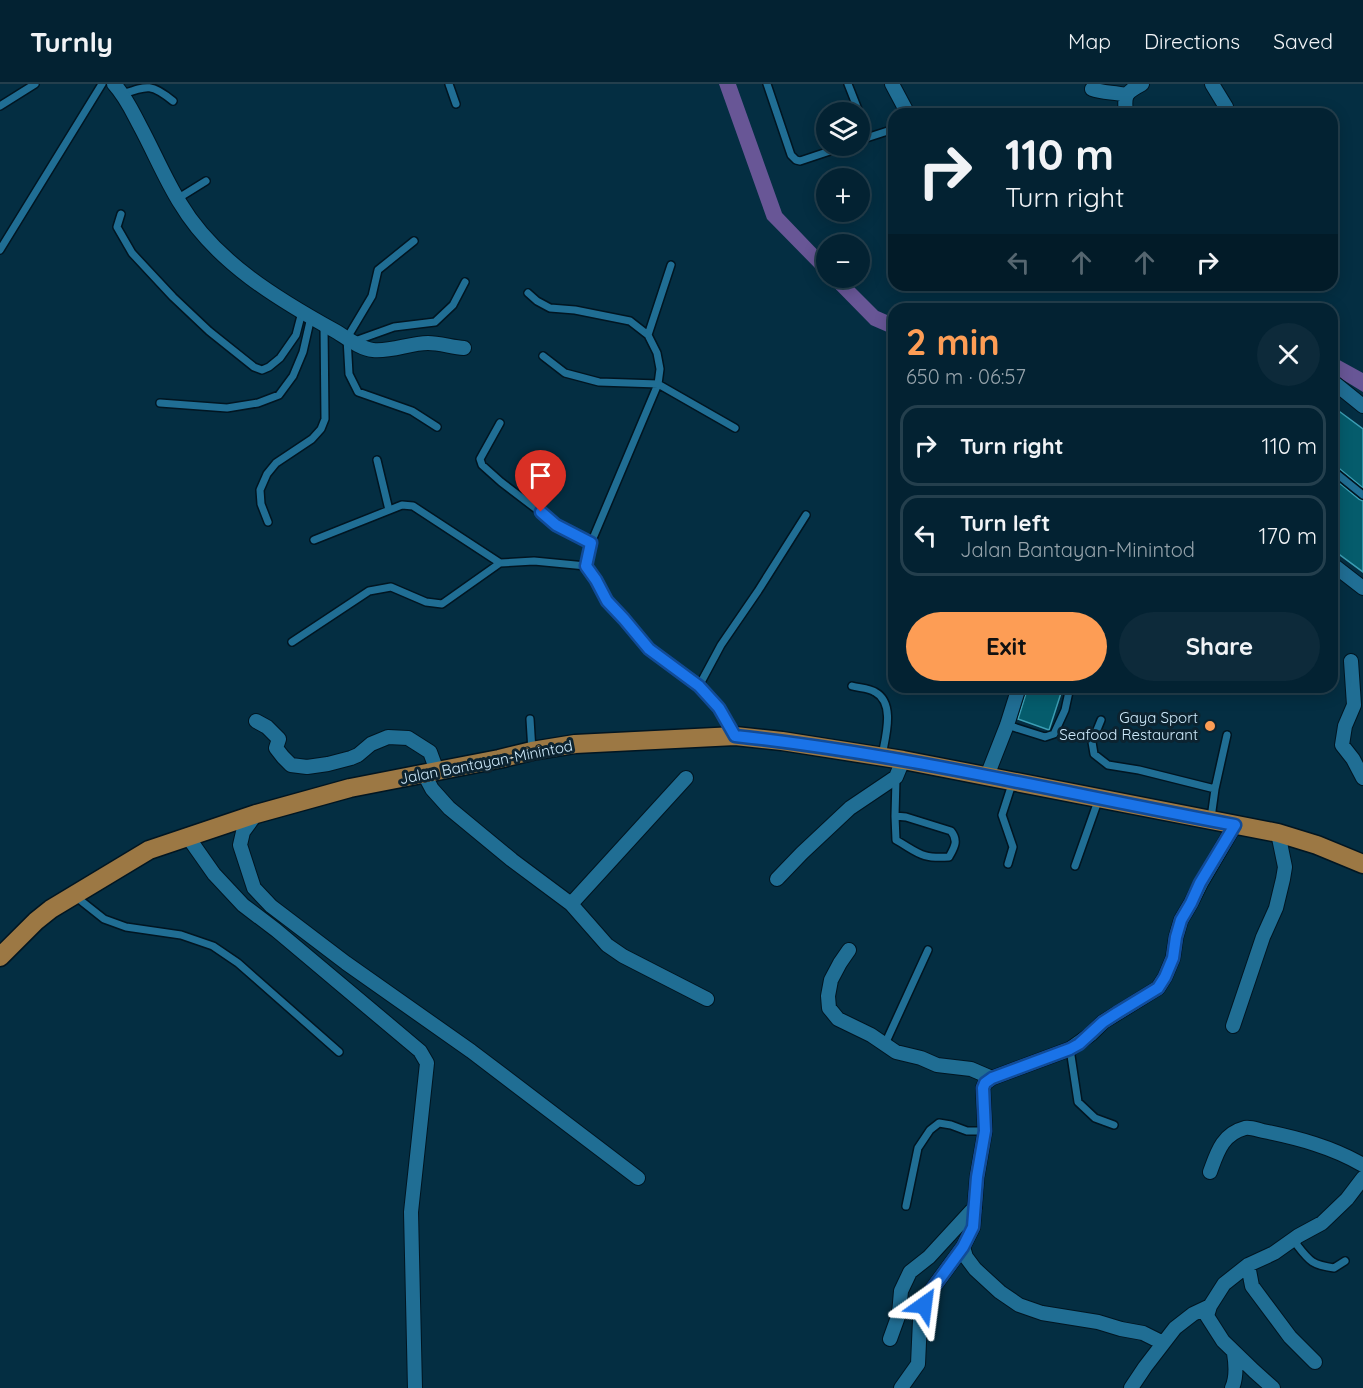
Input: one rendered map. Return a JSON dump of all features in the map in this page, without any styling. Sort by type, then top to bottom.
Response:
[{"type":"main road","name":"Jalan Bantayan-Minintod","points":[[0,957],[36,921],[74,894],[148,850],[256,814],[350,788],[574,744],[735,736],[882,756],[900,768],[987,776],[1278,833],[1317,845],[1363,864]]},
{"type":"street","points":[[891,84],[905,108]]},
{"type":"street","points":[[1126,108],[1126,95],[1142,84]]},
{"type":"street","points":[[1212,84],[1226,108]]},
{"type":"street","points":[[119,89],[191,221],[210,243],[250,277],[307,315],[372,351],[427,343],[464,348]]},
{"type":"street","points":[[1092,89],[1104,93],[1126,95]]},
{"type":"street","points":[[1338,386],[1363,406]]},
{"type":"street","points":[[1338,569],[1363,588]]},
{"type":"street","points":[[1351,661],[1354,705],[1345,726],[1342,745],[1363,778]]},
{"type":"street","points":[[987,776],[1017,693]]},
{"type":"street","points":[[256,721],[267,727],[279,739],[276,747],[291,765],[307,767],[351,758],[371,744],[388,737],[408,738],[430,752],[432,789],[449,808],[512,860],[571,904],[607,945],[623,956],[707,999]]},
{"type":"street","points":[[777,879],[850,808],[900,768]]},
{"type":"street","points":[[571,904],[686,778]]},
{"type":"street","points":[[256,814],[243,832],[240,845],[255,888],[271,906],[346,963],[471,1051],[638,1178]]},
{"type":"street","points":[[901,1388],[918,1364],[924,1305],[930,1292],[963,1247],[973,1227],[977,1177],[985,1131],[983,1088],[985,1083],[992,1078],[1070,1049],[1079,1044],[1103,1022],[1158,988],[1173,958],[1181,920],[1235,825]]},
{"type":"street","points":[[1233,1026],[1263,937],[1276,908],[1283,879],[1285,867],[1278,833]]},
{"type":"street","points":[[188,837],[214,874],[243,904],[420,1051],[427,1063],[411,1212],[415,1388]]},
{"type":"street","points":[[849,951],[831,980],[828,996],[829,1008],[837,1019],[871,1035],[896,1052],[938,1065],[971,1069],[992,1078]]},
{"type":"street","points":[[1210,1172],[1220,1144],[1247,1127],[1296,1138],[1335,1151],[1363,1165]]},
{"type":"street","points":[[1273,1388],[1223,1341],[1207,1316],[1210,1306],[1224,1284],[1248,1265],[1274,1253],[1322,1223],[1347,1199],[1363,1178]]},
{"type":"street","points":[[890,1339],[899,1314],[901,1291],[910,1272],[929,1257],[975,1207]]},
{"type":"street","points":[[963,1247],[966,1257],[975,1269],[1000,1292],[1019,1305],[1042,1313],[1098,1322],[1143,1333],[1163,1343]]},
{"type":"street","points":[[1248,1265],[1252,1286],[1290,1337],[1315,1362]]},
{"type":"street","points":[[1131,1388],[1175,1328],[1193,1314],[1210,1306]]},
{"type":"street","points":[[1232,1388],[1237,1367],[1234,1353]]},
{"type":"lane","points":[[0,106],[35,84]]},
{"type":"lane","points":[[0,250],[102,84]]},
{"type":"lane","points":[[449,84],[456,104]]},
{"type":"lane","points":[[767,84],[790,155],[800,161],[816,156]]},
{"type":"lane","points":[[848,84],[855,102]]},
{"type":"lane","points":[[119,89],[149,86],[161,91],[173,101]]},
{"type":"lane","points":[[870,136],[888,131]]},
{"type":"lane","points":[[177,199],[206,181]]},
{"type":"lane","points":[[121,214],[117,227],[132,253],[209,331],[254,367],[262,370],[269,368],[280,358],[307,315]]},
{"type":"lane","points":[[414,241],[378,270],[372,296],[350,340],[349,374],[358,392],[412,411],[437,427]]},
{"type":"lane","points":[[648,335],[671,265]]},
{"type":"lane","points":[[350,340],[394,327],[435,322],[453,305],[465,282]]},
{"type":"lane","points":[[528,293],[537,302],[550,308],[565,308],[630,321],[648,335],[657,352],[660,369],[658,384],[591,543],[586,566],[607,601],[649,649],[699,686],[719,708],[735,736]]},
{"type":"lane","points":[[160,403],[227,408],[258,403],[279,395],[293,376],[303,352],[307,315]]},
{"type":"lane","points":[[268,522],[261,504],[260,490],[267,474],[276,463],[312,439],[321,429],[325,419],[324,325]]},
{"type":"lane","points":[[543,356],[565,373],[599,382],[658,384],[735,428]]},
{"type":"lane","points":[[500,423],[480,459],[482,465],[556,525],[591,543]]},
{"type":"lane","points":[[377,460],[389,510]]},
{"type":"lane","points":[[1338,476],[1363,495]]},
{"type":"lane","points":[[314,540],[402,505],[413,506],[500,563]]},
{"type":"lane","points":[[699,686],[721,645],[806,515]]},
{"type":"lane","points":[[292,642],[369,591],[391,586],[426,602],[442,604],[500,563],[534,561],[586,566]]},
{"type":"lane","points":[[852,686],[877,692],[884,702],[888,717],[882,756]]},
{"type":"lane","points":[[1007,724],[1045,737],[1054,734],[1065,710],[1069,693]]},
{"type":"lane","points":[[530,719],[531,751]]},
{"type":"lane","points":[[1101,720],[1092,742],[1094,754],[1108,765],[1215,789]]},
{"type":"lane","points":[[1211,820],[1215,789],[1227,735]]},
{"type":"lane","points":[[895,816],[906,817],[951,831],[955,836],[956,844],[949,857],[931,858],[918,854],[896,840],[895,816],[900,768]]},
{"type":"lane","points":[[1008,864],[1013,847],[1002,815],[1013,781]]},
{"type":"lane","points":[[1075,866],[1099,798]]},
{"type":"lane","points":[[74,894],[104,919],[126,927],[181,935],[213,946],[238,963],[339,1052]]},
{"type":"lane","points":[[885,1044],[928,950]]},
{"type":"lane","points":[[1070,1049],[1078,1102],[1095,1118],[1114,1125]]},
{"type":"lane","points":[[906,1206],[918,1148],[930,1130],[939,1124],[951,1125],[967,1131],[985,1131]]},
{"type":"lane","points":[[1298,1236],[1297,1245],[1317,1266],[1335,1268],[1346,1261]]},
{"type":"shaded area","points":[[719,84],[736,84],[782,213],[816,249],[816,269],[767,219]]},
{"type":"shaded area","points":[[835,288],[855,288],[878,311],[888,315],[888,332],[871,325]]},
{"type":"shaded area","points":[[1338,359],[1363,373],[1363,392],[1338,377]]},
{"type":"building","points":[[1338,410],[1363,429],[1363,488],[1338,468]]},
{"type":"building","points":[[1338,482],[1363,501],[1363,572],[1338,553]]},
{"type":"building","points":[[1026,693],[1061,693],[1049,730],[1018,719]]},
{"type":"place","name":"Gaya Sport Seafood Restaurant","points":[[1210,726]]},
{"type":"route","points":[[541,512],[556,525],[591,543],[586,566],[607,601],[649,649],[699,686],[719,708],[735,736],[882,756],[1235,825],[1181,920],[1173,958],[1158,988],[1103,1022],[1079,1044],[1070,1049],[992,1078],[985,1083],[983,1088],[985,1131],[977,1177],[973,1227],[963,1247],[930,1292],[924,1305]]}]
